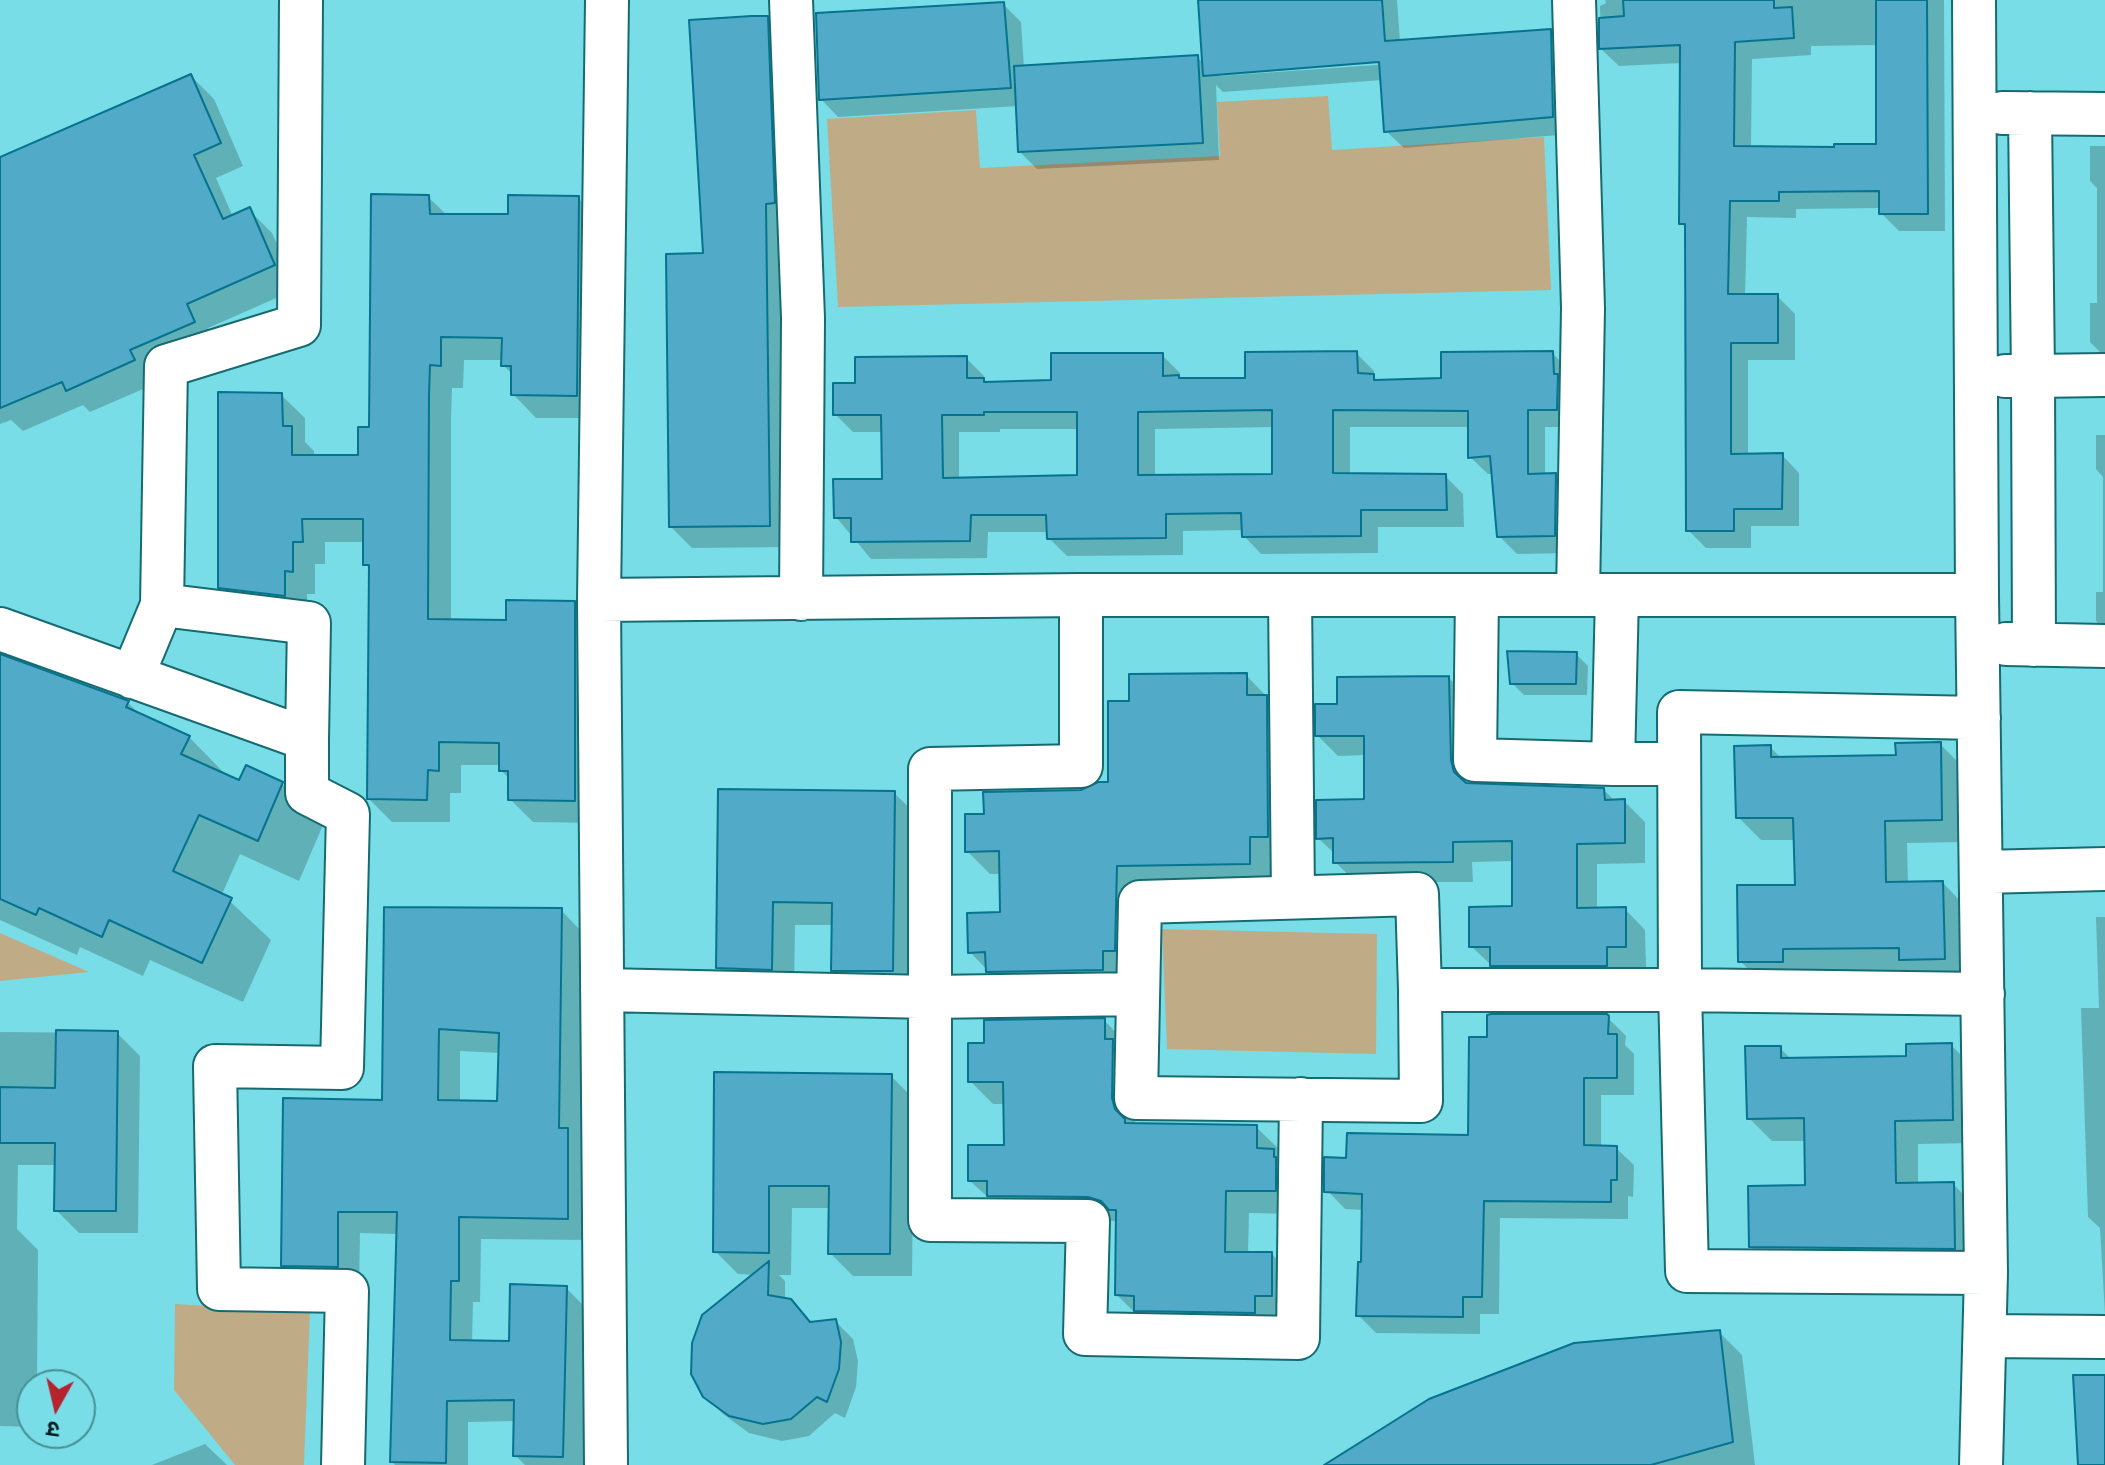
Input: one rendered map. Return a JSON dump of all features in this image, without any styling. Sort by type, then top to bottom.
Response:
[{"type":"street","points":[[132,677],[162,605],[166,366],[299,325],[301,0]]},
{"type":"street","points":[[606,1465],[599,600],[607,0]]},
{"type":"street","points":[[791,0],[803,318],[801,599]]},
{"type":"street","points":[[1574,0],[1583,308],[1597,595],[1613,764]]},
{"type":"street","points":[[1974,0],[1977,644],[1986,1273],[1981,1465]]},
{"type":"street","points":[[1974,113],[2105,114]]},
{"type":"street","points":[[2030,113],[2034,645]]},
{"type":"street","points":[[1975,377],[2105,375]]},
{"type":"street","points":[[599,600],[1081,595],[1977,595]]},
{"type":"street","points":[[1081,595],[1081,766],[930,769],[930,1220],[1088,1221],[1085,1334],[1298,1338],[1301,1099]]},
{"type":"street","points":[[1290,595],[1293,897]]},
{"type":"street","points":[[1477,595],[1475,760],[1678,764]]},
{"type":"street","points":[[162,605],[309,623],[307,793],[348,814],[342,1068],[215,1066],[219,1289],[347,1291],[343,1465]]},
{"type":"street","points":[[0,629],[307,739]]},
{"type":"street","points":[[1977,644],[2105,646]]},
{"type":"street","points":[[1979,718],[1679,712],[1680,990],[1687,1271],[1986,1273]]},
{"type":"street","points":[[1982,872],[2105,869]]},
{"type":"street","points":[[1417,894],[1421,1101],[1136,1098],[1140,902],[1293,897],[1417,894]]},
{"type":"street","points":[[602,990],[930,997],[1138,994]]},
{"type":"street","points":[[1420,990],[1983,994]]},
{"type":"street","points":[[1986,1336],[2105,1337]]},
{"type":"shaded area","points":[[1328,96],[1332,150],[1544,137],[1551,290],[838,307],[827,119],[976,110],[980,168],[1220,156],[1217,102]]},
{"type":"shaded area","points":[[1162,929],[1377,934],[1376,1054],[1167,1049]]},
{"type":"shaded area","points":[[0,933],[89,972],[0,981]]},
{"type":"shaded area","points":[[175,1304],[310,1311],[304,1465],[235,1465],[174,1390]]},
{"type":"building","points":[[1198,0],[1382,0],[1385,41],[1551,29],[1553,117],[1384,132],[1379,62],[1203,76]]},
{"type":"building","points":[[1623,0],[1774,0],[1774,8],[1792,7],[1794,38],[1735,42],[1734,146],[1834,147],[1834,144],[1876,144],[1876,0],[1927,0],[1928,214],[1879,214],[1879,191],[1779,192],[1779,201],[1730,201],[1728,294],[1778,294],[1778,343],[1731,343],[1731,454],[1783,453],[1782,509],[1734,509],[1734,531],[1686,531],[1685,224],[1679,224],[1680,45],[1599,49],[1599,18],[1624,16]]},
{"type":"building","points":[[1004,2],[1011,88],[819,100],[816,13]]},
{"type":"building","points":[[768,16],[775,203],[766,204],[770,526],[669,527],[666,254],[703,253],[689,20]]},
{"type":"building","points":[[1198,55],[1203,143],[1018,152],[1014,66]]},
{"type":"building","points":[[191,74],[221,143],[194,155],[223,219],[250,207],[275,265],[187,304],[195,322],[130,350],[135,360],[66,391],[62,382],[0,408],[0,157]]},
{"type":"building","points":[[371,194],[429,195],[430,214],[508,214],[508,195],[579,196],[577,396],[511,395],[511,366],[501,366],[502,338],[441,337],[441,366],[430,365],[429,395],[428,619],[506,620],[506,600],[575,601],[575,801],[508,800],[508,771],[499,771],[499,743],[439,742],[439,771],[428,770],[427,800],[367,799],[369,565],[363,565],[363,519],[302,519],[303,542],[293,542],[293,572],[285,571],[285,596],[218,588],[218,392],[282,393],[283,426],[292,426],[292,455],[358,455],[358,427],[369,427]]},
{"type":"building","points":[[1357,351],[1358,373],[1374,374],[1374,380],[1441,378],[1441,352],[1553,351],[1554,374],[1558,374],[1557,410],[1528,410],[1528,474],[1556,473],[1555,536],[1497,537],[1490,456],[1468,458],[1468,411],[1333,410],[1333,473],[1446,474],[1447,510],[1361,510],[1361,536],[1242,537],[1241,513],[1166,514],[1166,538],[1047,539],[1046,515],[971,515],[970,541],[851,542],[851,518],[834,518],[833,479],[882,479],[881,415],[833,415],[833,383],[855,383],[855,357],[967,356],[967,378],[984,378],[984,382],[1051,380],[1051,353],[1163,353],[1163,376],[1245,378],[1245,352]],"holes":[[[1272,410],[1272,474],[1138,475],[1138,412]],[[984,412],[1077,412],[1077,475],[943,478],[942,415],[984,415]]]},
{"type":"building","points":[[1507,651],[1577,652],[1576,684],[1510,684]]},
{"type":"building","points":[[0,654],[129,701],[126,707],[190,736],[181,754],[239,780],[246,765],[283,782],[258,841],[199,815],[173,871],[232,898],[202,963],[109,920],[102,937],[39,908],[36,915],[0,899]]},
{"type":"building","points":[[1247,673],[1247,695],[1267,695],[1268,837],[1250,837],[1250,864],[1117,866],[1115,951],[1103,951],[1103,970],[986,972],[985,952],[968,953],[967,913],[1000,912],[999,851],[965,852],[965,814],[984,814],[983,792],[1081,790],[1098,782],[1108,782],[1108,701],[1129,701],[1129,674]]},
{"type":"building","points":[[1449,676],[1451,760],[1454,772],[1466,783],[1604,788],[1605,800],[1625,799],[1625,843],[1577,844],[1577,908],[1626,907],[1626,947],[1607,947],[1607,966],[1490,966],[1490,947],[1469,947],[1469,907],[1512,906],[1512,841],[1453,842],[1453,862],[1333,863],[1333,838],[1316,839],[1316,800],[1364,799],[1364,736],[1315,736],[1315,704],[1337,704],[1337,677]]},
{"type":"building","points":[[1941,742],[1942,820],[1885,821],[1886,882],[1943,881],[1945,959],[1899,960],[1899,948],[1783,949],[1783,962],[1738,962],[1737,885],[1795,885],[1793,818],[1736,818],[1734,746],[1771,745],[1771,757],[1896,755],[1895,743]]},
{"type":"building","points":[[718,789],[895,791],[893,971],[831,971],[832,903],[773,902],[772,970],[716,968]]},
{"type":"building","points":[[384,907],[562,908],[559,1128],[568,1128],[568,1219],[459,1217],[459,1281],[451,1281],[450,1340],[509,1341],[510,1284],[567,1286],[563,1457],[513,1456],[514,1400],[447,1401],[446,1463],[390,1462],[397,1212],[338,1212],[338,1267],[281,1266],[283,1098],[382,1100]],"holes":[[[439,1029],[499,1033],[497,1101],[438,1100]]]},
{"type":"building","points":[[1487,1015],[1609,1016],[1608,1034],[1617,1034],[1617,1078],[1584,1078],[1584,1145],[1617,1146],[1617,1180],[1611,1180],[1611,1202],[1484,1201],[1482,1297],[1463,1297],[1463,1317],[1356,1316],[1362,1194],[1324,1192],[1324,1157],[1346,1158],[1347,1133],[1468,1135],[1469,1037],[1487,1037]]},
{"type":"building","points":[[1105,1018],[1105,1039],[1113,1039],[1112,1098],[1115,1109],[1125,1123],[1257,1125],[1257,1148],[1274,1149],[1276,1191],[1226,1191],[1225,1252],[1272,1252],[1272,1296],[1255,1296],[1255,1313],[1134,1311],[1134,1296],[1115,1295],[1116,1210],[1109,1210],[1101,1201],[1088,1197],[987,1196],[987,1181],[968,1181],[968,1145],[1004,1145],[1003,1082],[968,1082],[968,1043],[984,1043],[984,1020]]},
{"type":"building","points":[[56,1030],[118,1031],[116,1211],[54,1211],[55,1143],[0,1143],[0,1087],[55,1088]]},
{"type":"building","points":[[1952,1043],[1953,1120],[1895,1121],[1896,1183],[1954,1182],[1955,1249],[1749,1247],[1748,1186],[1805,1185],[1804,1118],[1747,1119],[1745,1046],[1781,1046],[1781,1058],[1906,1056],[1906,1044]]},
{"type":"building","points":[[714,1072],[892,1074],[890,1254],[828,1254],[829,1186],[769,1186],[769,1253],[713,1252]]},
{"type":"building","points":[[769,1261],[768,1295],[791,1299],[810,1322],[836,1319],[841,1342],[839,1369],[827,1402],[817,1397],[791,1419],[763,1424],[729,1416],[703,1397],[691,1374],[692,1343],[702,1315]]},
{"type":"building","points":[[1720,1330],[1733,1442],[1651,1465],[1324,1465],[1429,1399],[1574,1343]]},
{"type":"building","points":[[2073,1375],[2105,1375],[2105,1465],[2078,1465]]}]
